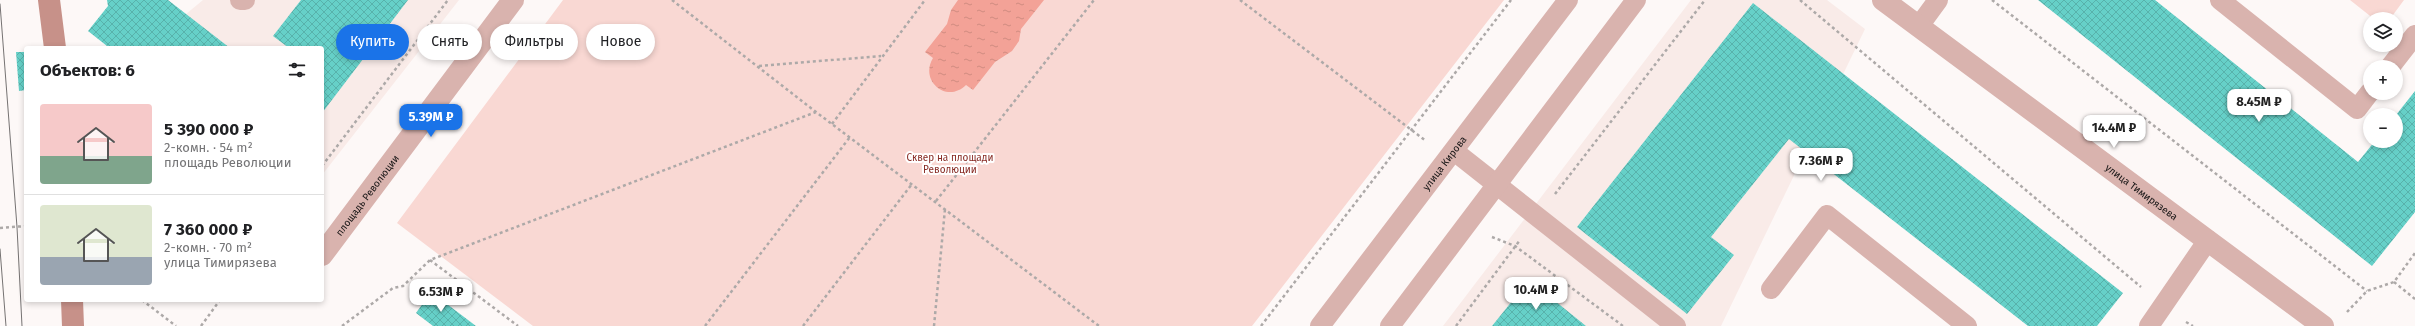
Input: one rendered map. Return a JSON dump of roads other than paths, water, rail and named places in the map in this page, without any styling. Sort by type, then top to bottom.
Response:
[{"type":"main road","points":[[50,0],[55,46]]},
{"type":"main road","points":[[72,302],[73,326]]},
{"type":"street","name":"площадь Революции","points":[[324,252],[513,0]]},
{"type":"street","name":"улица Тимирязева","points":[[1883,0],[2323,326]]},
{"type":"lane","points":[[240,0],[245,0]]},
{"type":"lane","name":"улица Кирова","points":[[1320,326],[1568,0]]},
{"type":"lane","points":[[1390,326],[1636,0]]},
{"type":"lane","points":[[1919,26],[1938,0]]},
{"type":"lane","points":[[2220,0],[2357,109],[2364,100]]},
{"type":"lane","points":[[2395,60],[2415,35]]},
{"type":"lane","points":[[1454,151],[1676,326]]},
{"type":"lane","points":[[1771,290],[1828,215],[1967,326]]},
{"type":"lane","points":[[2149,326],[2162,304],[2208,240]]},
{"type":"water","points":[[958,0],[1044,0],[1021,29],[1019,41],[1012,51],[995,62],[973,90],[966,85],[959,90],[951,92],[944,91],[932,82],[930,67],[933,58],[925,52],[947,24],[951,10]]},
{"type":"tram line","points":[[0,4],[17,227],[22,326]]},
{"type":"tram line","points":[[0,249],[6,326]]},
{"type":"park label","name":"Сквер на площади Революции","points":[[950,162]]}]
